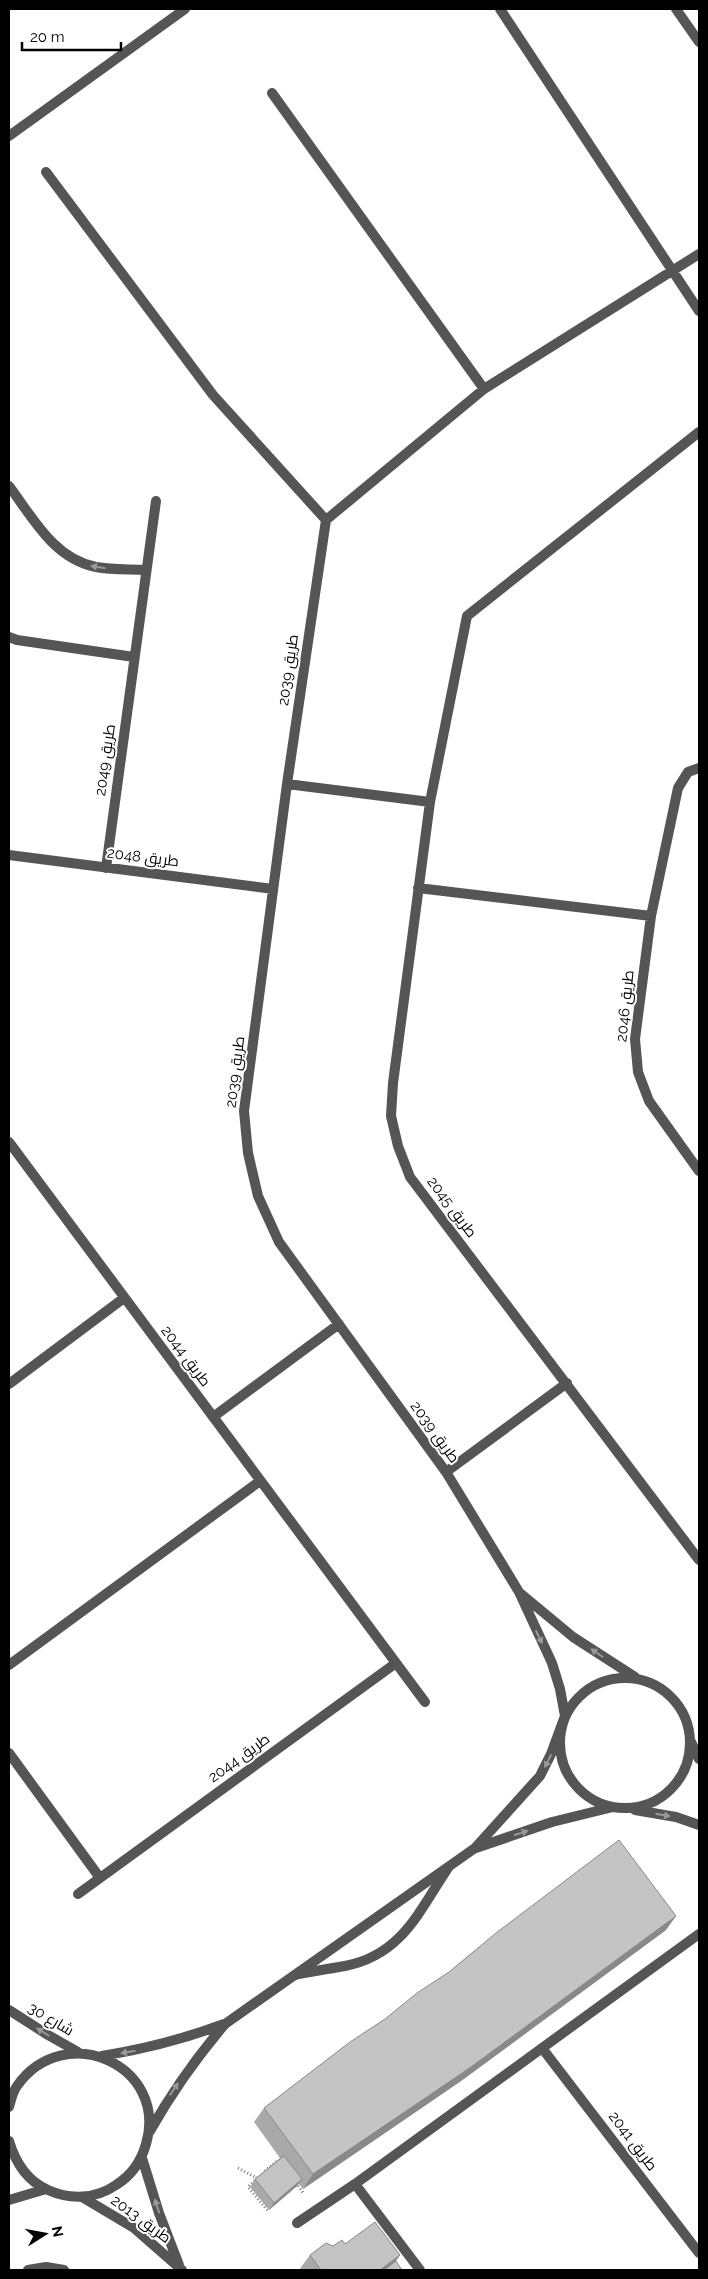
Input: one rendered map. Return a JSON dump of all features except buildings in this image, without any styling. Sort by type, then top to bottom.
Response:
[{"type":"street","points":[[9,136],[185,9]]},
{"type":"street","points":[[500,9],[699,310]]},
{"type":"street","points":[[676,9],[699,42]]},
{"type":"street","points":[[272,93],[484,389]]},
{"type":"street","points":[[46,172],[213,395],[326,520],[484,389],[699,254]]},
{"type":"street","name":"طريق 2045","points":[[699,432],[467,616],[430,802],[393,1082],[391,1116],[398,1146],[410,1177],[699,1560]]},
{"type":"street","points":[[9,486],[48,538],[62,552],[78,562],[97,568],[146,570]]},
{"type":"street","name":"طريق 2049","points":[[106,868],[156,500]]},
{"type":"street","name":"طريق 2039","points":[[326,520],[287,784],[244,1111],[248,1153],[258,1196],[279,1242],[446,1472],[519,1592],[552,1663],[566,1716]]},
{"type":"street","points":[[9,637],[17,640],[134,657]]},
{"type":"street","name":"طريق 2046","points":[[699,768],[688,772],[678,788],[651,916],[634,1039],[638,1072],[649,1101],[699,1171]]},
{"type":"street","points":[[287,784],[430,802]]},
{"type":"street","name":"طريق 2048","points":[[9,855],[273,889]]},
{"type":"street","points":[[418,888],[651,916]]},
{"type":"street","name":"طريق 2044","points":[[9,1142],[425,1702]]},
{"type":"street","points":[[9,1384],[124,1298]]},
{"type":"street","points":[[213,1417],[338,1324]]},
{"type":"street","points":[[446,1472],[567,1383]]},
{"type":"street","points":[[9,1665],[260,1481]]},
{"type":"street","name":"طريق 2039","points":[[519,1592],[573,1637],[638,1679]]},
{"type":"street","name":"طريق 2044","points":[[78,1894],[396,1663]]},
{"type":"street","points":[[9,2141],[14,2156],[27,2176],[46,2189],[63,2196],[82,2197],[106,2192],[127,2178],[142,2158],[150,2131],[176,2086],[196,2057],[225,2024],[290,1976],[475,1848],[540,1776],[566,1716],[573,1705],[586,1692],[602,1682],[620,1678],[638,1679],[655,1686],[670,1696],[682,1711],[689,1728],[690,1740],[686,1765],[678,1781],[665,1795],[649,1804],[627,1808]]},
{"type":"street","points":[[566,1716],[561,1738],[562,1755],[567,1772],[577,1786],[590,1797],[614,1807]]},
{"type":"street","points":[[690,1740],[699,1759]]},
{"type":"street","points":[[9,1753],[100,1878]]},
{"type":"street","points":[[475,1848],[552,1822],[614,1807],[676,1817],[699,1825]]},
{"type":"street","points":[[290,1976],[345,1966],[381,1952],[410,1928],[448,1868]]},
{"type":"street","points":[[297,2223],[355,2184],[699,1934]]},
{"type":"street","name":"شارع 30","points":[[9,2010],[48,2036],[78,2052]]},
{"type":"street","points":[[102,2056],[143,2049],[185,2038],[225,2024]]},
{"type":"street","name":"طريق 2041","points":[[542,2048],[699,2253]]},
{"type":"street","points":[[9,2107],[17,2086],[33,2068],[54,2056],[78,2052],[102,2056],[123,2067],[138,2085],[148,2107],[150,2131]]},
{"type":"street","name":"طريق 2013","points":[[142,2158],[159,2213],[181,2269]]},
{"type":"street","points":[[355,2184],[420,2270]]},
{"type":"street","points":[[9,2200],[46,2189]]},
{"type":"street","name":"طريق 2013","points":[[82,2197],[134,2228],[181,2269]]},
{"type":"street","points":[[28,2270],[46,2268],[64,2270]]},
{"type":"path","points":[[268,2211],[248,2187],[278,2160],[283,2168]]},
{"type":"path","points":[[238,2168],[257,2178]]},
{"type":"path","points":[[295,2182],[317,2210]]}]
